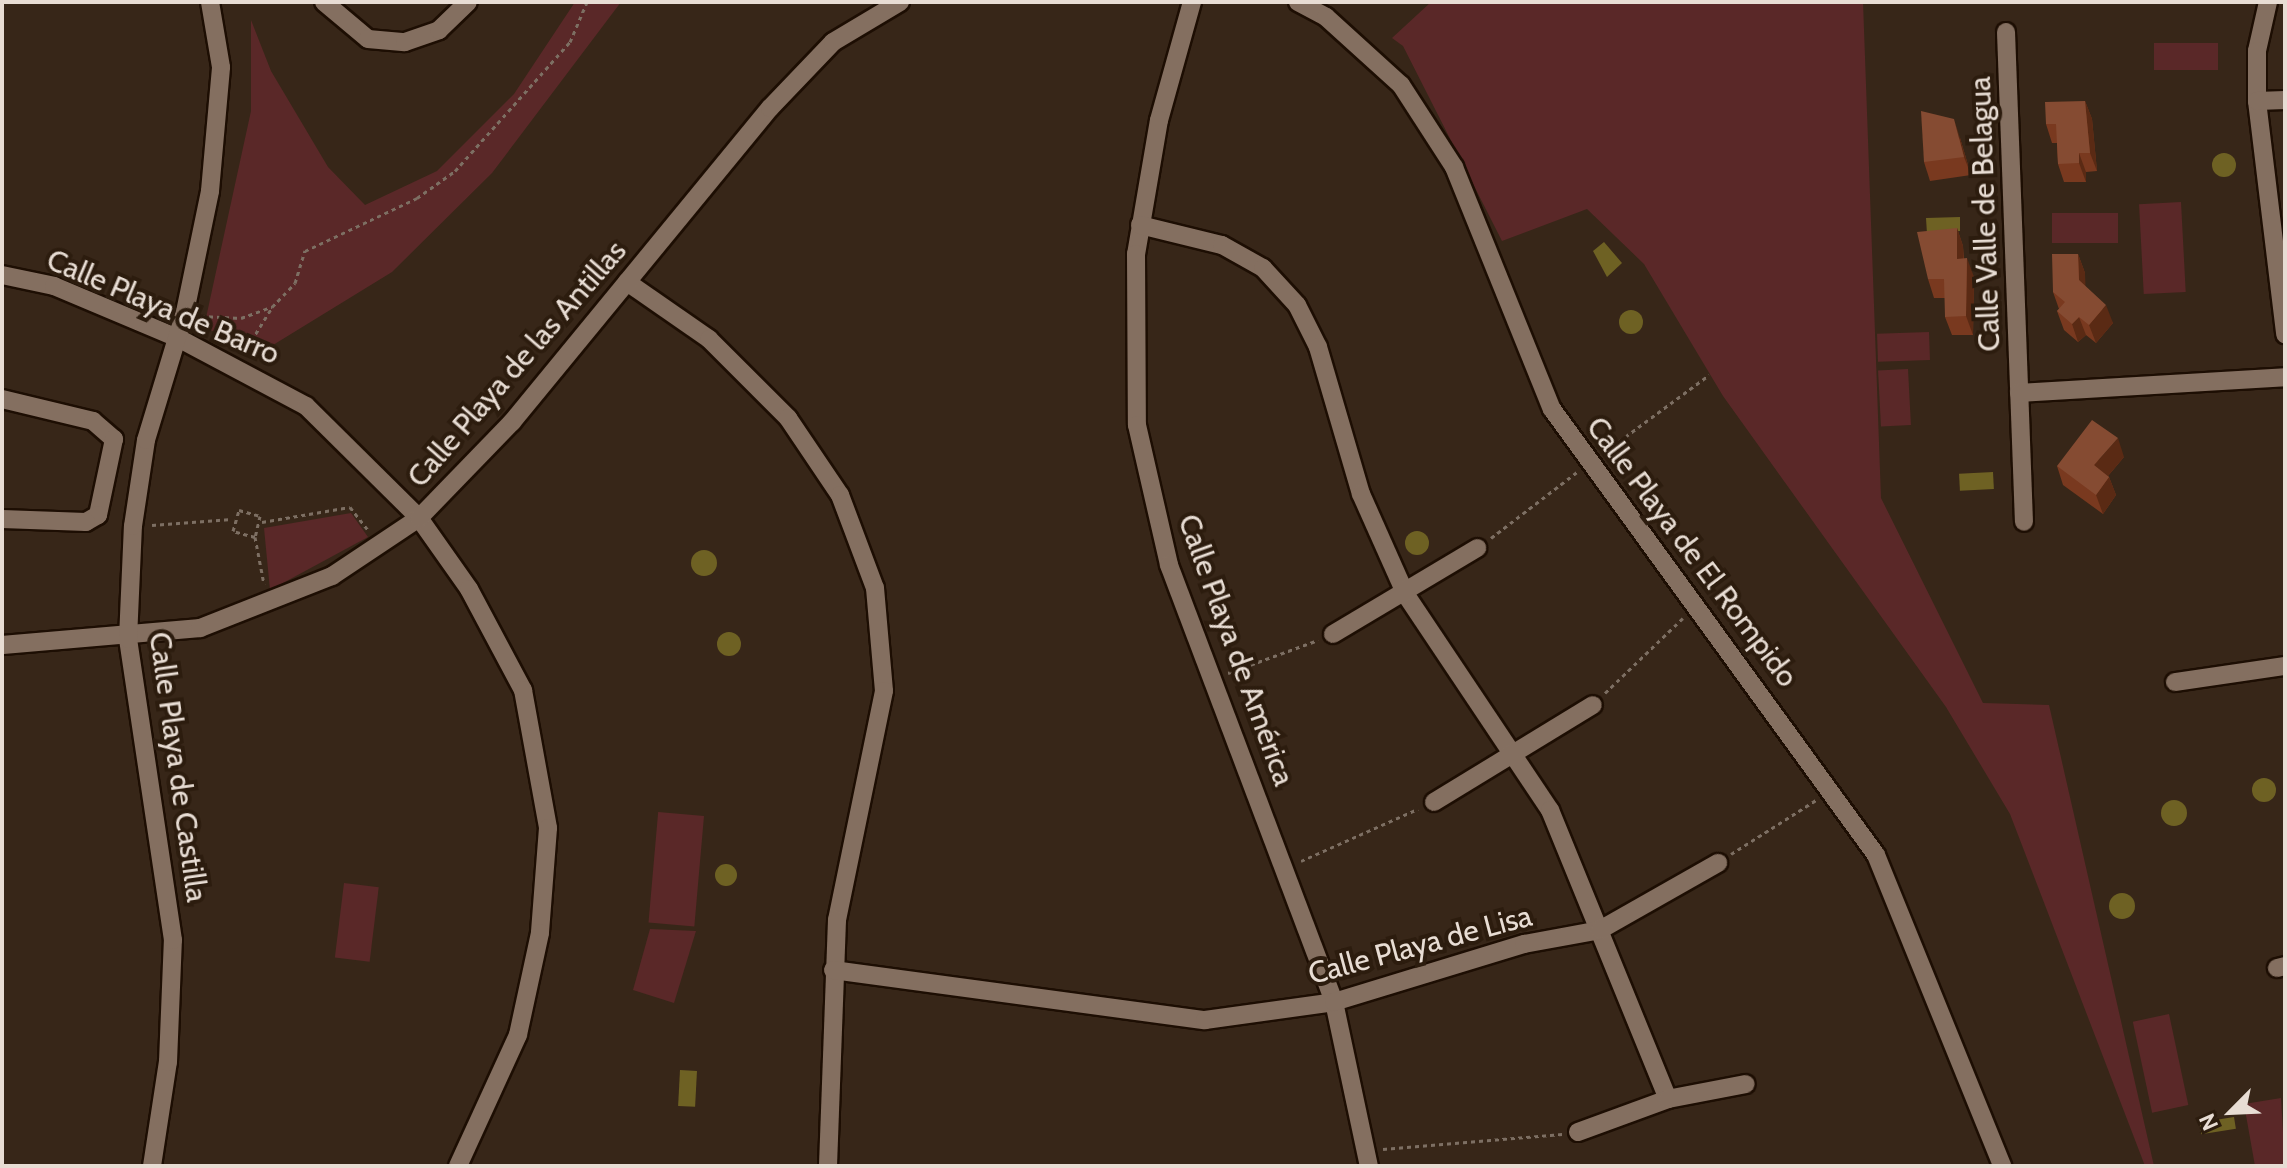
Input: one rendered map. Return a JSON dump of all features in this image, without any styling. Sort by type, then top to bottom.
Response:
[{"type":"street","name":"Calle Playa de Castilla","points":[[152,1166],[168,1062],[173,940],[128,639],[133,526],[138,486],[185,312],[220,122],[210,2]]},
{"type":"street","points":[[324,2],[368,39],[405,42],[439,30],[468,2]]},
{"type":"street","name":"Calle Playa de las Antillas","points":[[2,645],[128,639],[200,628],[268,605],[379,545],[419,518],[512,422],[627,282],[833,42],[900,2]]},
{"type":"street","name":"Calle Playa de América","points":[[1192,2],[1159,120],[1140,225],[1137,425],[1169,565],[1287,868],[1334,1002],[1368,1158]]},
{"type":"street","name":"Calle Playa de El Rompido","points":[[1298,2],[1326,17],[1401,85],[1454,167],[1552,409],[1834,789],[1889,883],[2002,1166]]},
{"type":"street","points":[[2268,2],[2257,51],[2257,101],[2285,334]]},
{"type":"street","name":"Calle Valle de Belagua","points":[[2006,32],[2024,522]]},
{"type":"street","points":[[2257,101],[2285,100]]},
{"type":"street","points":[[1140,225],[1222,245],[1263,268],[1297,305],[1318,347],[1361,494],[1406,595],[1515,750],[1550,810],[1668,1099]]},
{"type":"street","name":"Calle Playa de Barro","points":[[2,275],[54,286],[237,363],[306,406],[419,518],[469,589],[523,690],[548,828],[540,933],[518,1035],[458,1166]]},
{"type":"street","points":[[627,282],[709,339],[788,418],[840,495],[875,588],[884,691],[860,790],[833,970],[828,1166]]},
{"type":"street","name":"Calle Valle de Belagua","points":[[2019,393],[2285,377]]},
{"type":"street","points":[[2,399],[106,426],[114,439],[107,484],[98,515],[86,522],[2,519]]},
{"type":"street","points":[[107,484],[138,486]]},
{"type":"street","points":[[1333,634],[1406,595],[1477,548]]},
{"type":"street","points":[[2175,682],[2285,666]]},
{"type":"street","points":[[1434,802],[1593,705]]},
{"type":"street","name":"Calle Playa de Lisa","points":[[833,970],[1205,1020],[1334,1002],[1524,944],[1600,930],[1718,863]]},
{"type":"street","points":[[1578,1132],[1668,1099],[1746,1084]]},
{"type":"path","points":[[237,363],[272,307],[295,283],[305,251],[417,198],[486,145],[570,42],[587,2]]},
{"type":"path","points":[[185,312],[241,318],[272,307]]},
{"type":"path","points":[[133,526],[232,519],[245,508],[262,522],[350,507],[379,545]]},
{"type":"path","points":[[232,519],[237,536],[255,537]]},
{"type":"path","points":[[262,522],[255,537],[268,605]]},
{"type":"path","points":[[1593,705],[1698,604]]},
{"type":"path","points":[[1211,679],[1333,634]]},
{"type":"path","points":[[1718,863],[1834,789]]},
{"type":"path","points":[[1287,868],[1434,802]]},
{"type":"path","points":[[1368,1158],[1578,1132]]},
{"type":"shaded area","points":[[575,2],[621,2],[492,173],[392,272],[260,353],[204,327],[251,111],[251,20],[271,71],[328,167],[365,205],[437,171],[514,94]]},
{"type":"shaded area","points":[[1431,2],[1863,2],[1881,498],[1983,703],[2049,705],[2154,1166],[2145,1166],[2010,814],[1946,707],[1723,396],[1644,264],[1587,209],[1502,241],[1403,46],[1392,38]]},
{"type":"shaded area","points":[[2154,43],[2218,43],[2218,70],[2154,70]]},
{"type":"shaded area","points":[[2224,153],[2232,157],[2236,165],[2232,173],[2224,177],[2216,173],[2212,165],[2216,157]]},
{"type":"shaded area","points":[[2181,202],[2186,292],[2144,294],[2139,204]]},
{"type":"shaded area","points":[[2052,213],[2118,213],[2118,243],[2052,243]]},
{"type":"shaded area","points":[[1960,217],[1960,231],[1927,234],[1926,218]]},
{"type":"shaded area","points":[[1604,242],[1622,263],[1607,277],[1593,251]]},
{"type":"shaded area","points":[[1631,310],[1642,317],[1643,322],[1636,333],[1631,334],[1620,327],[1619,322],[1626,311]]},
{"type":"shaded area","points":[[1929,332],[1930,360],[1878,362],[1877,334]]},
{"type":"shaded area","points":[[1908,369],[1911,425],[1881,426],[1878,371]]},
{"type":"shaded area","points":[[1993,472],[1994,489],[1960,491],[1959,474]]},
{"type":"shaded area","points":[[351,513],[368,537],[270,590],[264,528]]},
{"type":"shaded area","points":[[1417,531],[1425,535],[1429,543],[1425,551],[1417,555],[1409,551],[1405,543],[1409,535]]},
{"type":"shaded area","points":[[704,550],[713,554],[717,563],[713,572],[704,576],[695,572],[691,563],[695,554]]},
{"type":"shaded area","points":[[729,632],[740,639],[741,644],[734,655],[729,656],[718,649],[717,644],[724,633]]},
{"type":"shaded area","points":[[2264,778],[2273,781],[2276,790],[2273,799],[2264,802],[2255,799],[2252,790],[2255,781]]},
{"type":"shaded area","points":[[2174,800],[2183,804],[2187,813],[2183,822],[2174,826],[2165,822],[2161,813],[2165,804]]},
{"type":"shaded area","points":[[658,812],[704,816],[694,927],[649,923]]},
{"type":"shaded area","points":[[722,864],[730,864],[737,875],[730,886],[722,886],[715,879],[715,871]]},
{"type":"shaded area","points":[[344,883],[379,887],[370,962],[335,957]]},
{"type":"shaded area","points":[[2122,893],[2131,897],[2135,906],[2131,915],[2122,919],[2113,915],[2109,906],[2113,897]]},
{"type":"shaded area","points":[[650,929],[696,931],[674,1003],[633,990]]},
{"type":"shaded area","points":[[2169,1014],[2188,1105],[2152,1113],[2133,1022]]},
{"type":"shaded area","points":[[680,1070],[697,1071],[695,1107],[678,1106]]},
{"type":"shaded area","points":[[2281,1098],[2285,1166],[2255,1166],[2244,1104]]},
{"type":"shaded area","points":[[2234,1117],[2236,1129],[2201,1134],[2199,1122]]},
{"type":"building","points":[[2085,101],[2090,153],[2079,153],[2079,163],[2058,164],[2056,124],[2046,124],[2045,102]]},
{"type":"building","points":[[1921,111],[1954,119],[1964,157],[1924,162]]},
{"type":"building","points":[[1957,228],[1957,259],[1967,258],[1966,316],[1945,317],[1944,279],[1928,279],[1917,232]]},
{"type":"building","points":[[2052,254],[2078,254],[2079,280],[2106,305],[2089,325],[2079,317],[2072,324],[2057,311],[2065,302],[2053,292]]},
{"type":"building","points":[[2092,420],[2118,438],[2094,465],[2109,477],[2096,495],[2057,466]]}]
